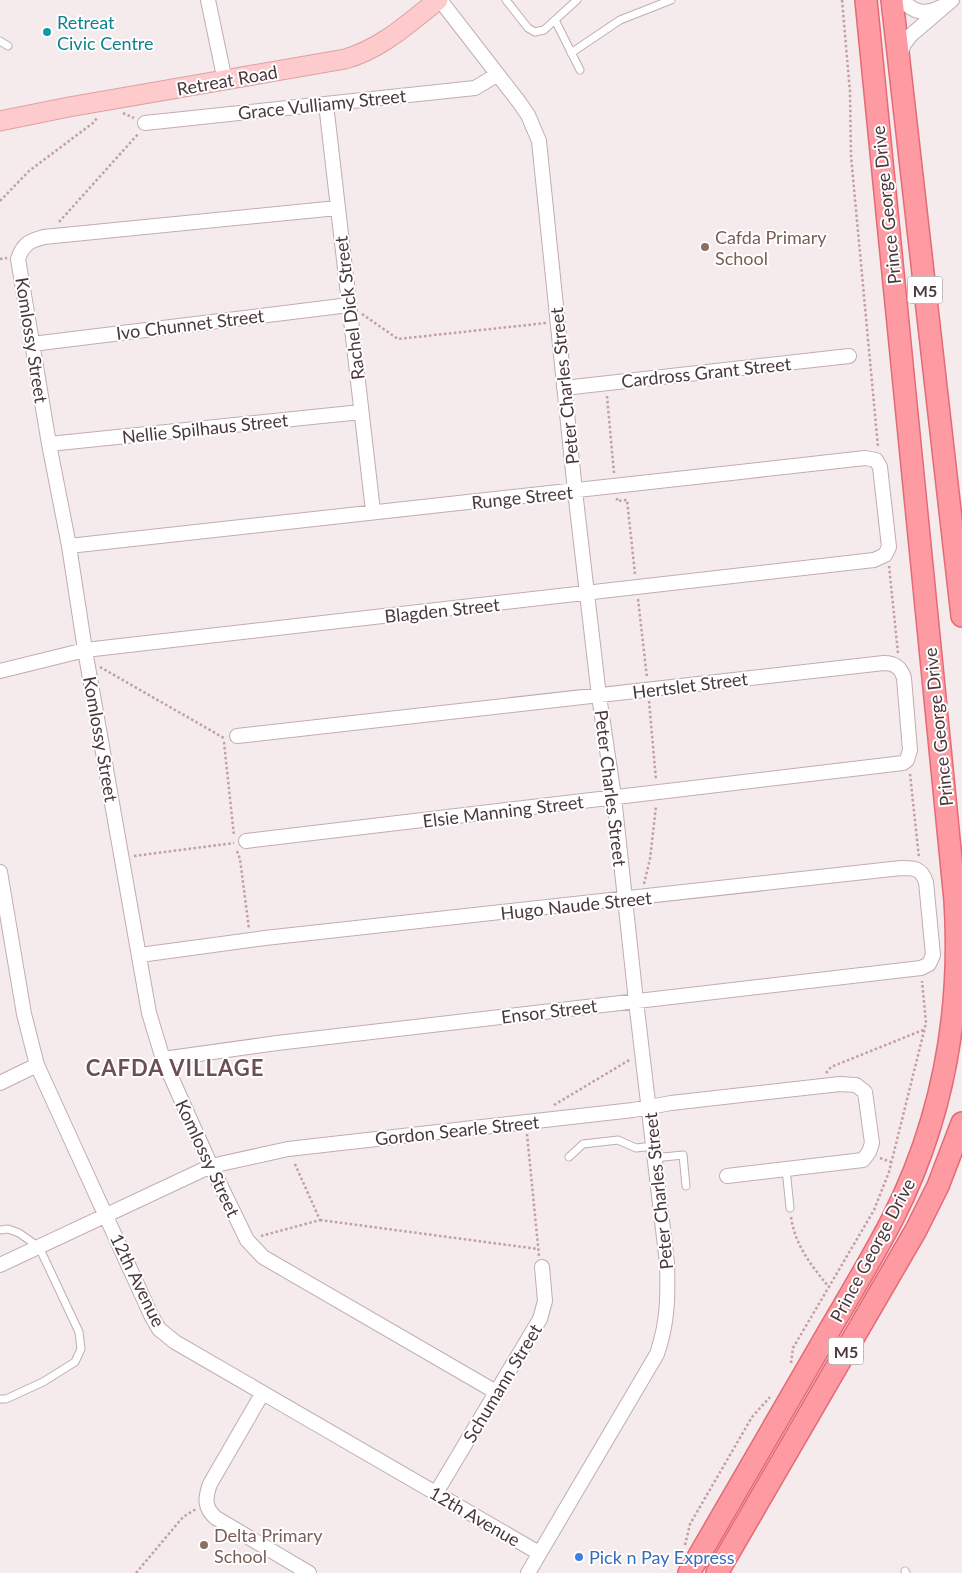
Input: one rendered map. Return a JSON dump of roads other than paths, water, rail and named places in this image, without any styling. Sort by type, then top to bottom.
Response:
[{"type":"main road","name":"Retreat Road","points":[[0,121],[69,107],[345,59],[364,53],[383,43],[439,0]]},
{"type":"main road","name":"Prince George Drive","points":[[689,1573],[872,1255],[903,1196],[913,1174],[937,1105],[948,1054],[956,995],[957,938],[955,900],[866,0]]},
{"type":"main road","name":"Prince George Drive","points":[[892,0],[962,616]]},
{"type":"main road","name":"Prince George Drive","points":[[717,1573],[916,1230],[938,1186],[962,1123]]},
{"type":"street","points":[[208,0],[225,81]]},
{"type":"street","name":"Peter Charles Street","points":[[439,0],[528,115],[539,141],[575,491],[599,696],[614,798],[667,1263],[668,1296],[666,1323],[657,1354],[528,1573]]},
{"type":"street","points":[[902,0],[908,6],[922,13],[950,2]]},
{"type":"street","points":[[899,58],[904,44],[910,36],[950,2]]},
{"type":"street","name":"Grace Vulliamy Street","points":[[145,123],[475,88],[496,74]]},
{"type":"street","name":"Rachel Dick Street","points":[[326,104],[373,512]]},
{"type":"street","name":"Komlossy Street","points":[[337,208],[44,237],[25,244],[18,259],[149,1012],[163,1059],[211,1166],[247,1240],[263,1258],[496,1392]]},
{"type":"street","name":"Ivo Chunnet Street","points":[[32,344],[349,305]]},
{"type":"street","name":"Cardross Grant Street","points":[[564,388],[849,356]]},
{"type":"street","name":"Nellie Spilhaus Street","points":[[49,444],[361,412]]},
{"type":"street","name":"Runge Street","points":[[69,546],[871,458],[876,460],[880,467],[889,536],[887,560]]},
{"type":"street","name":"Blagden Street","points":[[0,670],[85,650],[887,560]]},
{"type":"street","name":"Hertslet Street","points":[[231,737],[891,663],[902,671],[904,678],[910,750],[908,765]]},
{"type":"street","name":"Elsie Manning Street","points":[[240,842],[657,792],[908,765]]},
{"type":"street","name":"Hugo Naude Street","points":[[140,955],[250,940],[901,868],[918,869],[924,875],[933,944],[932,960]]},
{"type":"street","name":"12th Avenue","points":[[0,872],[24,1014],[37,1065],[159,1329],[175,1342],[262,1394],[539,1554]]},
{"type":"street","name":"Ensor Street","points":[[163,1059],[286,1042],[921,968],[932,960]]},
{"type":"street","points":[[0,1082],[37,1065]]},
{"type":"street","name":"Gordon Searle Street","points":[[0,1265],[211,1166],[288,1149],[632,1110],[671,1103],[814,1087],[850,1084],[856,1085],[865,1092],[872,1143],[870,1152],[866,1157],[858,1161],[786,1169]]},
{"type":"street","points":[[727,1176],[786,1169]]},
{"type":"street","name":"Schumann Street","points":[[436,1493],[540,1319],[546,1301],[542,1267]]},
{"type":"street","points":[[262,1394],[210,1484],[205,1503],[208,1510],[216,1518],[309,1573]]},
{"type":"lane","points":[[506,0],[531,31],[540,32],[577,0]]},
{"type":"lane","points":[[571,53],[620,20],[671,0]]},
{"type":"lane","points":[[555,20],[580,70]]},
{"type":"lane","points":[[0,41],[8,46]]},
{"type":"lane","points":[[569,1157],[583,1144],[618,1140],[636,1148],[683,1155],[686,1186]]},
{"type":"lane","points":[[786,1169],[790,1208]]},
{"type":"lane","points":[[0,1230],[8,1229],[19,1233],[39,1247],[79,1332],[81,1349],[75,1362],[43,1382],[6,1399],[0,1399]]},
{"type":"place","name":"Retreat Civic Centre","points":[[47,32]]},
{"type":"place","name":"Cafda Primary School","points":[[705,247]]},
{"type":"place","name":"Delta Primary School","points":[[204,1545]]},
{"type":"place","name":"Pick n Pay Express","points":[[579,1557]]},
{"type":"district","name":"CAFDA VILLAGE","points":[[175,1067]]}]
